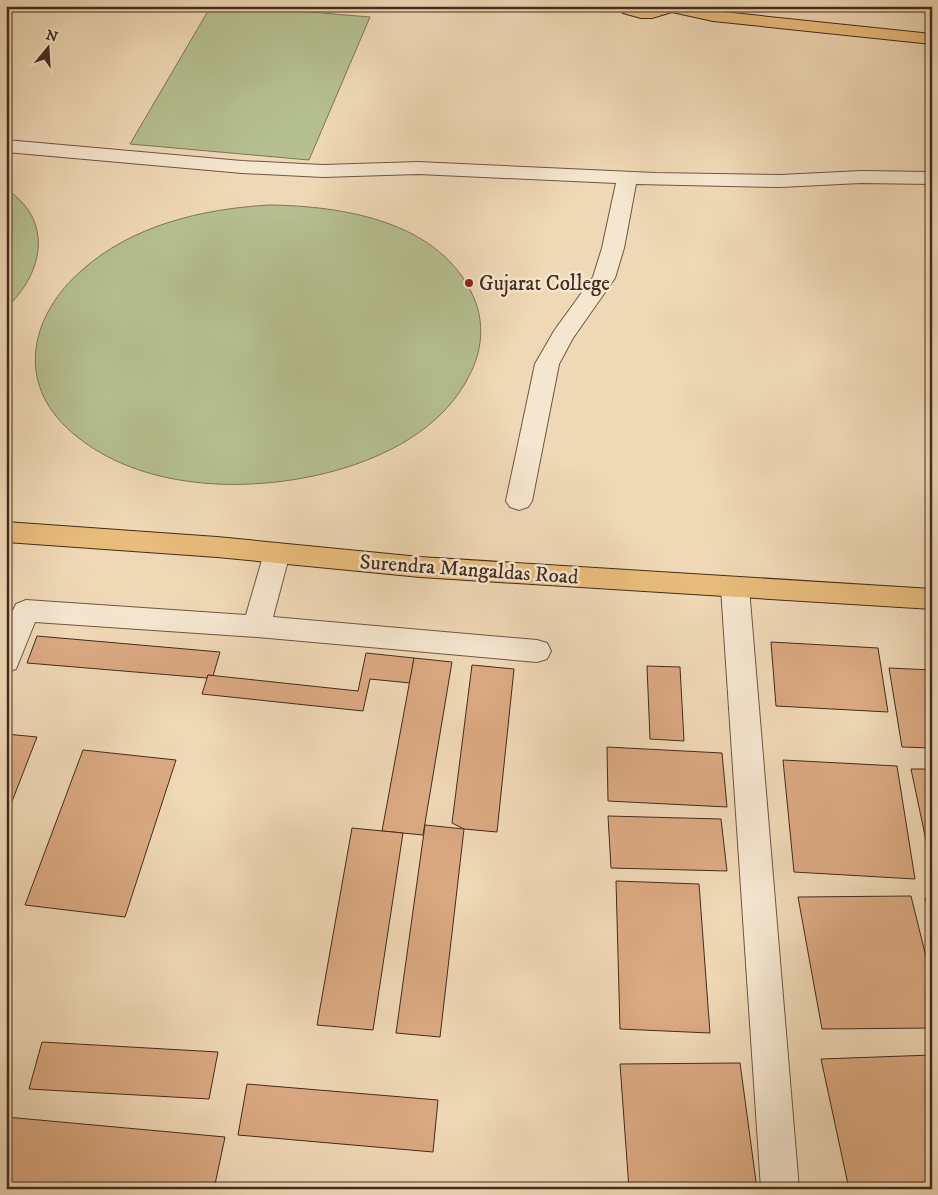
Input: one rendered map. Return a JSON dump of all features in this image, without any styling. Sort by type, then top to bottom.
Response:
[{"type":"main road","points":[[624,6],[630,10],[646,13],[662,11],[669,6],[713,16],[932,39]]},
{"type":"main road","points":[[696,6],[746,14],[932,33]]},
{"type":"main road","name":"Surendra Mangaldas Road","points":[[6,532],[277,553],[420,567],[932,599]]},
{"type":"street","points":[[6,146],[242,167],[323,171],[418,168],[780,181],[861,177],[932,178]]},
{"type":"street","points":[[519,501],[547,364],[562,336],[604,278],[628,177]]},
{"type":"street","points":[[257,626],[277,553]]},
{"type":"street","points":[[735,588],[780,1189]]},
{"type":"street","points":[[6,661],[26,611],[257,626],[537,651]]},
{"type":"green space","points":[[211,6],[239,6],[370,17],[309,160],[130,144]]},
{"type":"green space","points":[[6,189],[21,202],[32,216],[37,231],[38,247],[29,279],[6,308]]},
{"type":"green space","points":[[269,205],[328,209],[387,223],[414,235],[438,251],[459,272],[474,298],[481,328],[479,348],[473,367],[448,407],[419,433],[384,453],[345,468],[304,478],[262,483],[222,484],[186,481],[154,474],[122,463],[92,448],[66,427],[50,408],[40,388],[36,367],[36,346],[42,326],[51,306],[64,288],[101,255],[145,231],[169,222],[194,216],[244,207]]},
{"type":"building","points":[[37,636],[220,652],[213,676],[208,675],[207,678],[27,663]]},
{"type":"building","points":[[771,642],[878,648],[888,712],[776,706]]},
{"type":"building","points":[[366,653],[414,658],[410,683],[370,679],[363,711],[202,694],[208,675],[358,691]]},
{"type":"building","points":[[414,658],[452,662],[423,835],[382,831]]},
{"type":"building","points":[[472,665],[514,669],[497,832],[464,829],[452,823]]},
{"type":"building","points":[[647,666],[680,667],[684,741],[650,739]]},
{"type":"building","points":[[889,668],[932,670],[932,748],[902,747]]},
{"type":"building","points":[[6,734],[37,737],[6,817]]},
{"type":"building","points":[[607,747],[722,753],[727,807],[608,801]]},
{"type":"building","points":[[83,750],[176,760],[125,917],[25,905]]},
{"type":"building","points":[[783,760],[897,766],[915,879],[794,872]]},
{"type":"building","points":[[911,769],[932,769],[932,869]]},
{"type":"building","points":[[608,816],[721,819],[727,871],[611,868]]},
{"type":"building","points":[[425,825],[464,829],[440,1037],[396,1033]]},
{"type":"building","points":[[352,828],[403,833],[373,1030],[317,1025]]},
{"type":"building","points":[[616,881],[699,884],[710,1033],[620,1029]]},
{"type":"building","points":[[911,896],[932,981],[932,1028],[822,1029],[798,897]]},
{"type":"building","points":[[925,898],[932,898],[932,926]]},
{"type":"building","points":[[42,1042],[218,1052],[209,1099],[29,1089]]},
{"type":"building","points":[[932,1055],[932,1189],[849,1189],[821,1059]]},
{"type":"building","points":[[740,1063],[757,1189],[629,1189],[620,1064]]},
{"type":"building","points":[[247,1084],[438,1100],[433,1152],[238,1135]]},
{"type":"building","points":[[6,1117],[225,1137],[214,1189],[6,1189]]},
{"type":"place","name":"Gujarat College","points":[[469,283]]}]
